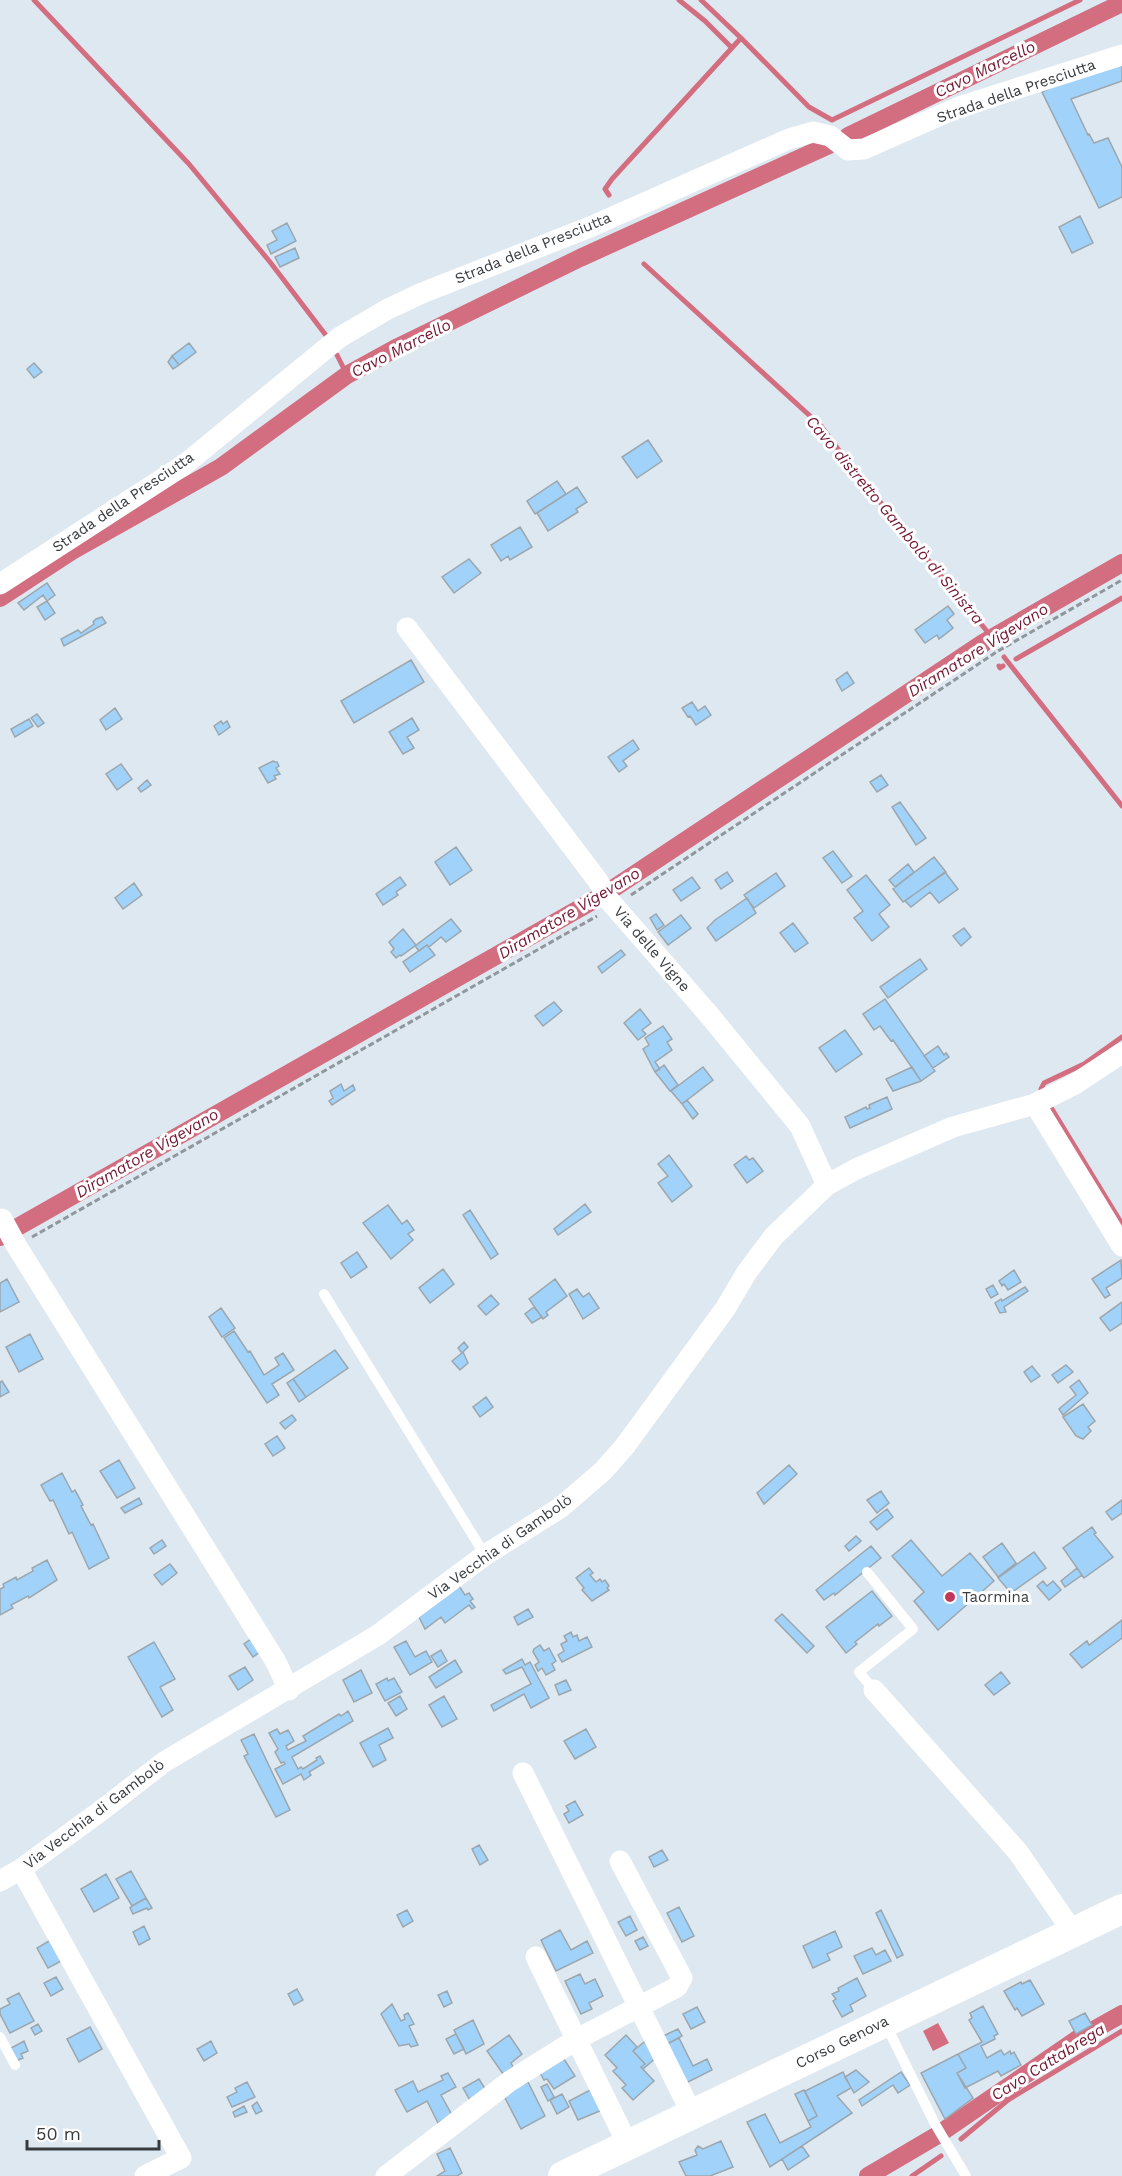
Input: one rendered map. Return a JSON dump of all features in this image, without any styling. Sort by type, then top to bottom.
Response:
[{"type":"main road","name":"Corso Genova","points":[[563,2176],[1122,1909]]},
{"type":"street","name":"Strada della Presciutta","points":[[0,584],[184,465],[340,337],[422,292],[590,227],[789,140],[813,132],[830,136],[848,150],[864,149],[959,107],[1122,55]]},
{"type":"street","name":"Via delle Vigne","points":[[408,628],[607,895],[800,1126],[827,1185]]},
{"type":"street","name":"Via Vecchia di Gambolò","points":[[0,1881],[21,1869],[164,1762],[289,1690],[378,1635],[485,1555],[560,1508],[603,1471],[648,1418],[774,1236],[827,1185],[856,1169],[953,1127],[1035,1104],[1076,1084],[1122,1053]]},
{"type":"street","points":[[1035,1104],[1122,1246]]},
{"type":"street","points":[[2,1219],[276,1662],[289,1690]]},
{"type":"street","points":[[874,1690],[1018,1852],[1066,1922],[1070,1933]]},
{"type":"street","points":[[523,1773],[692,2114]]},
{"type":"street","points":[[386,2176],[510,2080],[577,2039],[677,1987],[682,1978],[620,1861]]},
{"type":"street","points":[[21,1869],[181,2158],[145,2176]]},
{"type":"street","points":[[536,1957],[628,2145]]},
{"type":"lane","points":[[324,1294],[485,1555]]},
{"type":"lane","points":[[867,1572],[913,1629],[859,1672],[874,1690]]},
{"type":"lane","points":[[884,2022],[935,2124],[966,2176]]},
{"type":"lane","points":[[0,2037],[15,2065]]},
{"type":"path","points":[[17,1246],[607,895],[998,651],[1122,580]]},
{"type":"shaded area","points":[[938,2023],[949,2043],[933,2051],[923,2031]]},
{"type":"building","points":[[1122,65],[1122,81],[1071,99],[1094,143],[1108,138],[1122,167],[1122,197],[1099,208],[1042,92],[1062,82]]},
{"type":"building","points":[[1080,216],[1093,243],[1072,253],[1059,227]]},
{"type":"building","points":[[287,223],[296,241],[271,254],[267,245],[277,240],[272,231]]},
{"type":"building","points":[[295,248],[299,258],[280,267],[275,257]]},
{"type":"building","points":[[189,343],[196,352],[179,365],[172,356]]},
{"type":"building","points":[[172,356],[179,365],[173,369],[168,362]]},
{"type":"building","points":[[34,363],[42,372],[34,378],[27,369]]},
{"type":"building","points":[[648,440],[662,461],[637,478],[622,457]]},
{"type":"building","points":[[557,481],[566,494],[535,514],[527,501]]},
{"type":"building","points":[[577,487],[587,502],[576,509],[578,512],[548,531],[537,513]]},
{"type":"building","points":[[520,527],[532,547],[510,560],[508,556],[501,561],[491,545]]},
{"type":"building","points":[[469,559],[481,573],[454,593],[442,577]]},
{"type":"building","points":[[47,583],[55,595],[47,601],[43,595],[24,610],[18,603]]},
{"type":"building","points":[[47,601],[55,613],[45,620],[37,607]]},
{"type":"building","points":[[948,606],[954,614],[947,620],[953,628],[939,639],[937,635],[925,643],[915,630]]},
{"type":"building","points":[[102,617],[106,623],[64,646],[61,639],[78,630],[81,633],[94,624],[96,619]]},
{"type":"building","points":[[411,660],[424,682],[354,723],[341,701]]},
{"type":"building","points":[[847,672],[854,683],[842,691],[836,680]]},
{"type":"building","points":[[692,702],[698,711],[705,706],[711,715],[696,725],[682,708]]},
{"type":"building","points":[[115,708],[122,719],[106,730],[100,720]]},
{"type":"building","points":[[37,714],[44,723],[38,727],[31,718]]},
{"type":"building","points":[[412,718],[419,730],[407,737],[414,748],[403,754],[389,732]]},
{"type":"building","points":[[29,719],[33,726],[15,737],[11,729]]},
{"type":"building","points":[[221,721],[223,724],[227,721],[230,727],[219,735],[214,726]]},
{"type":"building","points":[[633,740],[639,749],[623,761],[627,766],[619,772],[608,757]]},
{"type":"building","points":[[273,761],[277,762],[279,766],[276,768],[280,774],[274,776],[276,779],[268,783],[259,768]]},
{"type":"building","points":[[121,764],[132,779],[117,790],[106,774]]},
{"type":"building","points":[[881,775],[888,785],[877,792],[870,782]]},
{"type":"building","points":[[147,780],[151,785],[141,792],[138,788]]},
{"type":"building","points":[[900,802],[926,838],[916,845],[892,807]]},
{"type":"building","points":[[456,847],[472,870],[450,885],[435,862]]},
{"type":"building","points":[[833,851],[852,876],[842,883],[823,858]]},
{"type":"building","points":[[934,857],[946,872],[903,902],[893,889]]},
{"type":"building","points":[[908,864],[914,872],[895,887],[889,880]]},
{"type":"building","points":[[727,872],[733,881],[721,889],[715,880]]},
{"type":"building","points":[[945,872],[958,889],[939,903],[930,892],[911,907],[905,901]]},
{"type":"building","points":[[776,873],[785,886],[754,908],[744,895]]},
{"type":"building","points":[[866,875],[890,905],[879,914],[889,927],[872,941],[854,918],[863,911],[847,890]]},
{"type":"building","points":[[400,877],[406,885],[396,892],[398,895],[383,905],[376,894]]},
{"type":"building","points":[[692,877],[700,888],[681,901],[673,890]]},
{"type":"building","points":[[134,883],[142,895],[123,909],[115,898]]},
{"type":"building","points":[[747,898],[756,913],[716,941],[707,928]]},
{"type":"building","points":[[656,914],[664,925],[657,930],[650,918]]},
{"type":"building","points":[[681,915],[691,928],[668,945],[658,932]]},
{"type":"building","points":[[451,919],[461,931],[446,942],[441,937],[429,947],[427,945],[419,951],[415,946]]},
{"type":"building","points":[[793,923],[808,943],[795,952],[780,933]]},
{"type":"building","points":[[964,928],[971,937],[961,946],[953,936]]},
{"type":"building","points":[[403,929],[416,945],[396,958],[391,952],[394,949],[389,942]]},
{"type":"building","points":[[427,945],[435,955],[410,972],[403,962]]},
{"type":"building","points":[[621,950],[625,955],[602,973],[598,967]]},
{"type":"building","points":[[920,959],[927,969],[888,998],[880,987]]},
{"type":"building","points":[[885,999],[935,1071],[921,1081],[893,1040],[891,1041],[880,1026],[874,1030],[863,1014]]},
{"type":"building","points":[[554,1002],[562,1011],[543,1026],[535,1016]]},
{"type":"building","points":[[640,1009],[651,1023],[642,1030],[646,1034],[638,1040],[624,1023]]},
{"type":"building","points":[[663,1026],[672,1039],[667,1042],[672,1050],[655,1062],[660,1069],[655,1072],[643,1049],[649,1045],[645,1038]]},
{"type":"building","points":[[845,1030],[862,1054],[836,1072],[819,1048]]},
{"type":"building","points":[[938,1046],[944,1055],[946,1053],[949,1057],[933,1068],[924,1056]]},
{"type":"building","points":[[664,1065],[678,1085],[670,1091],[655,1072]]},
{"type":"building","points":[[703,1067],[713,1080],[682,1104],[671,1091]]},
{"type":"building","points":[[912,1067],[921,1081],[893,1091],[886,1079]]},
{"type":"building","points":[[341,1084],[344,1091],[353,1085],[355,1090],[332,1105],[329,1101],[333,1098],[330,1091]]},
{"type":"building","points":[[887,1097],[892,1109],[850,1128],[845,1117],[866,1107],[870,1108],[869,1105]]},
{"type":"building","points":[[687,1100],[698,1114],[693,1119],[682,1104]]},
{"type":"building","points":[[669,1155],[692,1186],[672,1202],[658,1183],[668,1176],[658,1164]]},
{"type":"building","points":[[746,1156],[749,1160],[753,1158],[763,1171],[747,1183],[734,1165]]},
{"type":"building","points":[[585,1204],[591,1212],[558,1235],[554,1229]]},
{"type":"building","points":[[388,1205],[402,1224],[407,1220],[414,1230],[408,1234],[413,1240],[391,1259],[363,1223]]},
{"type":"building","points":[[470,1210],[498,1254],[491,1259],[463,1215]]},
{"type":"building","points":[[357,1252],[367,1267],[351,1278],[341,1263]]},
{"type":"building","points":[[1121,1260],[1122,1278],[1106,1288],[1110,1295],[1105,1298],[1092,1279]]},
{"type":"building","points":[[443,1269],[454,1284],[430,1303],[419,1288]]},
{"type":"building","points":[[1014,1270],[1021,1282],[1008,1290],[999,1281]]},
{"type":"building","points":[[7,1279],[19,1302],[0,1312],[0,1283]]},
{"type":"building","points":[[555,1279],[567,1296],[546,1312],[548,1315],[543,1319],[529,1299]]},
{"type":"building","points":[[993,1285],[998,1294],[991,1298],[986,1289]]},
{"type":"building","points":[[1025,1287],[1028,1291],[1004,1307],[1006,1312],[1000,1313],[995,1303]]},
{"type":"building","points":[[577,1289],[583,1297],[589,1293],[599,1308],[583,1319],[569,1294]]},
{"type":"building","points":[[491,1295],[499,1304],[486,1315],[478,1306]]},
{"type":"building","points":[[1122,1302],[1122,1323],[1110,1331],[1100,1318]]},
{"type":"building","points":[[534,1307],[542,1317],[532,1323],[525,1314]]},
{"type":"building","points":[[221,1308],[235,1328],[222,1337],[209,1317]]},
{"type":"building","points":[[234,1331],[248,1352],[250,1351],[264,1375],[279,1365],[275,1358],[283,1353],[294,1370],[272,1384],[279,1395],[267,1403],[224,1338]]},
{"type":"building","points":[[30,1334],[43,1359],[19,1372],[6,1347]]},
{"type":"building","points":[[464,1342],[468,1347],[463,1352],[468,1363],[460,1370],[452,1361],[462,1353],[458,1348]]},
{"type":"building","points":[[335,1350],[348,1368],[306,1397],[293,1379]]},
{"type":"building","points":[[1066,1365],[1073,1372],[1058,1383],[1052,1375]]},
{"type":"building","points":[[1032,1366],[1040,1376],[1031,1382],[1024,1372]]},
{"type":"building","points":[[293,1379],[306,1397],[299,1402],[287,1383]]},
{"type":"building","points":[[1079,1380],[1088,1393],[1063,1415],[1059,1409],[1076,1395],[1070,1387]]},
{"type":"building","points":[[2,1381],[9,1392],[0,1397],[0,1382]]},
{"type":"building","points":[[486,1397],[493,1407],[480,1417],[473,1407]]},
{"type":"building","points":[[1083,1404],[1095,1421],[1088,1427],[1091,1431],[1083,1439],[1076,1436],[1063,1417]]},
{"type":"building","points":[[292,1415],[296,1420],[285,1429],[280,1423]]},
{"type":"building","points":[[277,1436],[285,1448],[273,1456],[265,1444]]},
{"type":"building","points":[[119,1460],[135,1488],[117,1498],[100,1471]]},
{"type":"building","points":[[789,1465],[797,1474],[764,1504],[757,1493]]},
{"type":"building","points":[[62,1473],[72,1492],[75,1490],[109,1558],[89,1569],[72,1532],[69,1534],[53,1500],[50,1501],[41,1485]]},
{"type":"building","points":[[881,1491],[889,1503],[877,1513],[867,1500]]},
{"type":"building","points":[[139,1498],[142,1504],[125,1513],[121,1508]]},
{"type":"building","points":[[1122,1500],[1122,1513],[1112,1520],[1106,1512]]},
{"type":"building","points":[[887,1509],[893,1517],[877,1530],[870,1522]]},
{"type":"building","points":[[1092,1527],[1096,1533],[1094,1534],[1113,1557],[1084,1578],[1063,1548]]},
{"type":"building","points":[[856,1536],[861,1541],[849,1551],[845,1546]]},
{"type":"building","points":[[162,1540],[166,1546],[154,1554],[150,1548]]},
{"type":"building","points":[[911,1540],[942,1576],[970,1553],[994,1581],[938,1630],[914,1601],[924,1592],[892,1556]]},
{"type":"building","points":[[1002,1543],[1016,1563],[998,1577],[983,1557]]},
{"type":"building","points":[[871,1546],[881,1558],[835,1595],[834,1593],[824,1600],[816,1590]]},
{"type":"building","points":[[1034,1552],[1046,1568],[1011,1593],[998,1578]]},
{"type":"building","points":[[47,1560],[57,1580],[29,1598],[28,1596],[11,1605],[13,1608],[0,1615],[0,1589],[4,1587],[3,1584],[16,1577],[17,1580]]},
{"type":"building","points":[[170,1564],[177,1573],[162,1585],[154,1575]]},
{"type":"building","points":[[589,1568],[593,1573],[590,1575],[596,1582],[600,1579],[602,1582],[605,1580],[609,1586],[607,1588],[609,1590],[592,1601],[582,1590],[584,1588],[576,1578]]},
{"type":"building","points":[[1077,1568],[1082,1575],[1065,1587],[1061,1581]]},
{"type":"building","points":[[1043,1581],[1047,1586],[1053,1581],[1061,1590],[1049,1600],[1037,1586]]},
{"type":"building","points":[[459,1586],[465,1595],[469,1593],[473,1599],[470,1601],[475,1607],[472,1609],[469,1605],[445,1623],[441,1617],[425,1629],[419,1617]]},
{"type":"building","points":[[872,1591],[892,1616],[855,1642],[857,1644],[846,1653],[826,1627]]},
{"type":"building","points":[[528,1609],[533,1617],[518,1625],[514,1617]]},
{"type":"building","points":[[782,1614],[814,1646],[807,1653],[775,1620]]},
{"type":"building","points":[[1122,1620],[1122,1638],[1082,1668],[1070,1654],[1087,1641],[1089,1645]]},
{"type":"building","points":[[571,1632],[573,1637],[577,1635],[579,1641],[587,1637],[592,1647],[562,1662],[558,1655],[564,1651],[561,1644],[567,1641],[564,1636]]},
{"type":"building","points":[[251,1639],[260,1652],[253,1657],[244,1644]]},
{"type":"building","points":[[406,1641],[415,1657],[426,1651],[432,1662],[410,1675],[394,1647]]},
{"type":"building","points":[[154,1642],[175,1679],[160,1687],[173,1710],[162,1717],[128,1657]]},
{"type":"building","points":[[540,1645],[544,1651],[549,1648],[556,1661],[552,1664],[555,1670],[546,1675],[542,1668],[538,1671],[535,1665],[539,1662],[533,1652]]},
{"type":"building","points":[[441,1650],[447,1661],[438,1667],[431,1656]]},
{"type":"building","points":[[522,1659],[525,1665],[530,1662],[549,1698],[531,1708],[524,1694],[494,1711],[491,1705],[531,1684],[522,1667],[506,1674],[503,1670]]},
{"type":"building","points":[[455,1660],[462,1672],[436,1688],[429,1677]]},
{"type":"building","points":[[245,1667],[253,1680],[238,1690],[229,1676]]},
{"type":"building","points":[[361,1670],[372,1693],[354,1702],[343,1680]]},
{"type":"building","points":[[1001,1672],[1010,1683],[994,1695],[985,1685]]},
{"type":"building","points":[[387,1678],[388,1681],[394,1678],[402,1692],[385,1701],[376,1684]]},
{"type":"building","points":[[566,1680],[571,1690],[559,1695],[555,1685]]},
{"type":"building","points":[[400,1696],[407,1709],[396,1716],[388,1703]]},
{"type":"building","points":[[444,1696],[457,1719],[442,1727],[429,1705]]},
{"type":"building","points":[[348,1711],[353,1721],[292,1757],[298,1769],[301,1767],[303,1769],[320,1756],[324,1763],[309,1772],[311,1775],[304,1780],[301,1774],[283,1784],[275,1769],[285,1764],[281,1763],[275,1752],[278,1749],[269,1733],[277,1729],[280,1734],[288,1730],[294,1741],[286,1746],[288,1750],[306,1741],[303,1736]]},
{"type":"building","points":[[388,1728],[393,1738],[379,1745],[386,1760],[373,1767],[360,1743]]},
{"type":"building","points":[[586,1729],[596,1747],[575,1759],[564,1741]]},
{"type":"building","points":[[254,1734],[290,1810],[276,1817],[244,1756],[248,1754],[241,1740]]},
{"type":"building","points":[[575,1801],[583,1815],[569,1823],[564,1814],[569,1811],[566,1806]]},
{"type":"building","points":[[479,1845],[488,1860],[480,1865],[472,1849]]},
{"type":"building","points":[[662,1850],[668,1860],[654,1867],[649,1857]]},
{"type":"building","points":[[131,1871],[146,1898],[132,1906],[116,1879]]},
{"type":"building","points":[[106,1874],[119,1898],[94,1912],[81,1889]]},
{"type":"building","points":[[146,1898],[152,1908],[133,1914],[130,1908]]},
{"type":"building","points":[[679,1907],[694,1936],[682,1942],[667,1913]]},
{"type":"building","points":[[407,1910],[413,1921],[403,1927],[397,1915]]},
{"type":"building","points":[[881,1910],[903,1955],[897,1958],[876,1913]]},
{"type":"building","points":[[630,1916],[637,1930],[626,1936],[618,1922]]},
{"type":"building","points":[[144,1926],[150,1939],[139,1945],[133,1932]]},
{"type":"building","points":[[560,1930],[571,1950],[587,1941],[593,1953],[556,1971],[541,1940]]},
{"type":"building","points":[[835,1931],[842,1947],[827,1954],[830,1960],[813,1968],[803,1946]]},
{"type":"building","points":[[643,1937],[648,1946],[640,1950],[635,1941]]},
{"type":"building","points":[[54,1938],[65,1959],[48,1968],[37,1948]]},
{"type":"building","points":[[872,1948],[876,1955],[885,1950],[891,1961],[863,1974],[854,1956]]},
{"type":"building","points":[[580,1974],[585,1984],[595,1979],[603,1996],[589,2003],[592,2009],[581,2014],[565,1981]]},
{"type":"building","points":[[56,1977],[63,1989],[51,1996],[44,1983]]},
{"type":"building","points":[[857,1978],[866,1996],[850,2005],[853,2011],[842,2017],[833,2001],[836,1999],[832,1994],[839,1991],[838,1988]]},
{"type":"building","points":[[1030,1980],[1044,2004],[1022,2016],[1017,2008],[1015,2010],[1004,1991]]},
{"type":"building","points":[[297,1989],[303,2000],[294,2005],[288,1994]]},
{"type":"building","points":[[447,1991],[452,2003],[444,2007],[438,1995]]},
{"type":"building","points":[[19,1993],[34,2021],[10,2033],[0,2014],[0,2009],[10,2004],[7,1999]]},
{"type":"building","points":[[392,2004],[401,2021],[408,2013],[414,2024],[409,2026],[418,2045],[399,2046],[381,2014]]},
{"type":"building","points":[[983,2006],[998,2034],[994,2036],[995,2039],[981,2046],[987,2058],[1001,2050],[1004,2055],[1010,2051],[1011,2054],[1014,2052],[1021,2065],[1001,2076],[998,2071],[965,2088],[957,2073],[966,2068],[958,2054],[982,2042],[969,2020],[972,2018],[970,2013]]},
{"type":"building","points":[[697,2007],[705,2022],[691,2029],[683,2014]]},
{"type":"building","points":[[1085,2013],[1092,2025],[1076,2034],[1069,2021]]},
{"type":"building","points":[[473,2020],[484,2044],[466,2054],[454,2030]]},
{"type":"building","points":[[38,2024],[42,2031],[35,2035],[31,2028]]},
{"type":"building","points":[[90,2027],[102,2049],[79,2062],[67,2039]]},
{"type":"building","points":[[678,2029],[682,2036],[667,2044],[663,2036]]},
{"type":"building","points":[[456,2034],[464,2049],[454,2054],[446,2039]]},
{"type":"building","points":[[509,2035],[522,2054],[511,2063],[513,2067],[503,2074],[487,2051]]},
{"type":"building","points":[[626,2035],[637,2047],[633,2051],[645,2064],[641,2067],[654,2081],[633,2100],[622,2088],[626,2085],[613,2071],[617,2068],[605,2055]]},
{"type":"building","points":[[679,2038],[693,2066],[707,2059],[712,2070],[686,2083],[667,2044]]},
{"type":"building","points":[[648,2039],[658,2056],[643,2069],[641,2067],[645,2064],[633,2051]]},
{"type":"building","points":[[24,2041],[28,2051],[21,2054],[23,2058],[16,2061],[11,2048]]},
{"type":"building","points":[[211,2041],[217,2053],[204,2061],[197,2049]]},
{"type":"building","points":[[958,2054],[966,2068],[957,2073],[973,2098],[945,2119],[921,2073]]},
{"type":"building","points":[[562,2056],[575,2076],[554,2089],[547,2079],[544,2080],[539,2071]]},
{"type":"building","points":[[856,2070],[869,2082],[854,2093],[845,2077]]},
{"type":"building","points":[[843,2072],[851,2088],[837,2096],[852,2113],[770,2167],[747,2122],[765,2114],[780,2143],[811,2127],[808,2121],[817,2116],[805,2091]]},
{"type":"building","points":[[901,2072],[910,2085],[898,2093],[893,2085],[862,2106],[859,2100]]},
{"type":"building","points":[[448,2073],[456,2087],[441,2095],[452,2115],[438,2123],[427,2101],[407,2112],[395,2090],[413,2081],[418,2092],[443,2080],[441,2076]]},
{"type":"building","points":[[479,2079],[487,2092],[471,2102],[463,2088]]},
{"type":"building","points":[[247,2082],[255,2097],[232,2107],[227,2097],[237,2092],[235,2088]]},
{"type":"building","points":[[528,2082],[545,2116],[521,2129],[503,2094]]},
{"type":"building","points":[[547,2084],[554,2097],[548,2101],[541,2087]]},
{"type":"building","points":[[592,2089],[602,2110],[578,2120],[569,2101]]},
{"type":"building","points":[[804,2090],[817,2116],[808,2121],[795,2094]]},
{"type":"building","points":[[562,2094],[569,2107],[557,2114],[550,2100]]},
{"type":"building","points":[[257,2102],[262,2111],[256,2114],[252,2106]]},
{"type":"building","points":[[244,2106],[247,2112],[235,2117],[233,2112]]},
{"type":"building","points":[[721,2141],[733,2167],[710,2176],[686,2176],[679,2162],[697,2155],[695,2150],[698,2146],[703,2149]]},
{"type":"building","points":[[802,2146],[809,2156],[788,2170],[782,2159]]},
{"type":"building","points":[[450,2148],[462,2173],[457,2176],[437,2176],[445,2171],[437,2154]]},
{"type":"waterway","points":[[34,0],[189,164],[270,262],[328,338]]},
{"type":"waterway","points":[[679,0],[705,21],[732,48]]},
{"type":"waterway","name":"Cavo distretto Gambolò di Sinistra","points":[[609,195],[605,189],[612,179],[741,38],[701,0]]},
{"type":"waterway","points":[[741,38],[809,107],[832,120],[1080,0]]},
{"type":"waterway","name":"Cavo Marcello","points":[[848,136],[1122,3]]},
{"type":"waterway","name":"Cavo Marcello","points":[[0,598],[72,551],[221,467],[347,375],[398,347],[580,258],[829,145]]},
{"type":"waterway","name":"Cavo distretto Gambolò di Sinistra","points":[[644,264],[821,426],[852,468],[986,630]]},
{"type":"waterway","points":[[337,355],[347,375]]},
{"type":"waterway","name":"Diramatore Vigevano","points":[[0,1237],[605,894],[983,643],[1122,563]]},
{"type":"waterway","name":"Cavo distretto Gambolò di Sinistra","points":[[1016,659],[1122,598]]},
{"type":"waterway","name":"Cavo distretto Gambolò di Sinistra","points":[[983,643],[987,649]]},
{"type":"waterway","name":"Cavo distretto Gambolò di Sinistra","points":[[1004,657],[1122,806]]},
{"type":"waterway","name":"Cavo distretto Gambolò di Sinistra","points":[[999,666],[1000,668],[1003,666]]},
{"type":"waterway","name":"Cavo distretto Gambolò di Sinistra","points":[[1041,1089],[1044,1083],[1084,1064],[1122,1037]]},
{"type":"waterway","name":"Cavo distretto Gambolò di Sinistra","points":[[1052,1109],[1122,1224]]},
{"type":"waterway","name":"Cavo distretto Gambolò di Sinistra","points":[[868,2176],[936,2136],[1079,2038],[1122,2014]]},
{"type":"waterway","name":"Cavo Cattabrega","points":[[961,2139],[1008,2100],[1122,2031]]},
{"type":"waterway","name":"Cavo Cattabrega","points":[[912,2176],[941,2156]]},
{"type":"place","name":"Taormina","points":[[950,1597]]}]
